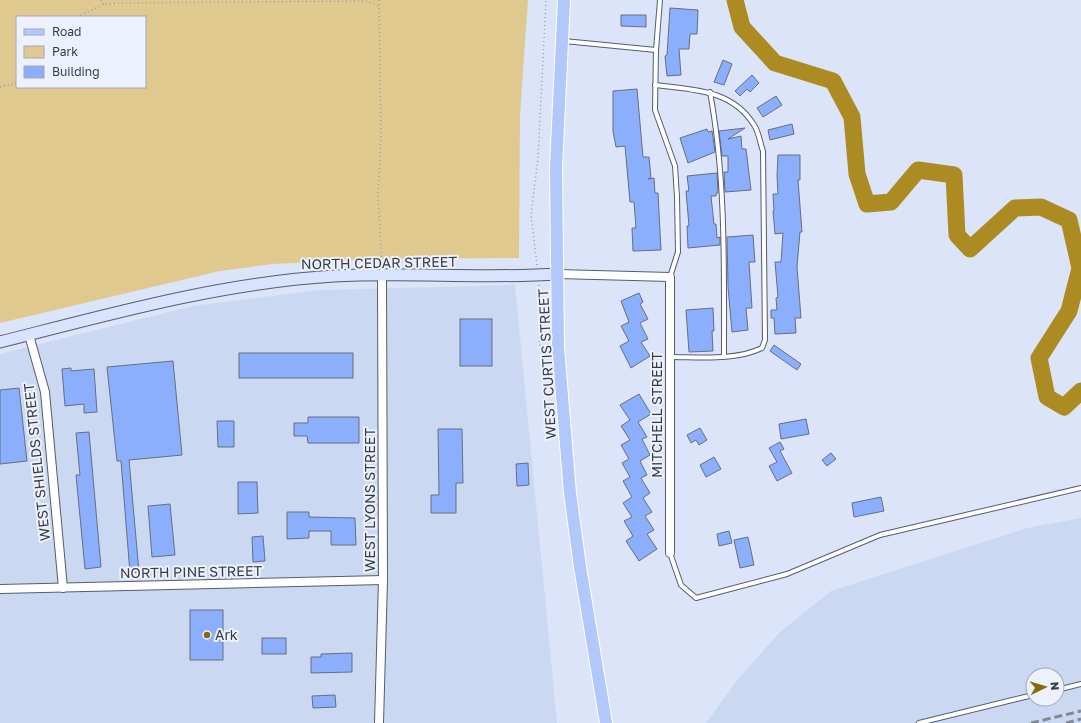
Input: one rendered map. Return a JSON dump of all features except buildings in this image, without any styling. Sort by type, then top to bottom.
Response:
[{"type":"main road","name":"WEST CURTIS STREET","points":[[564,0],[556,167],[558,347],[570,493],[580,567],[606,723]]},
{"type":"street","name":"NORTH CEDAR STREET","points":[[0,342],[177,298],[243,286],[335,276],[558,274],[670,277]]},
{"type":"street","name":"WEST LYONS STREET","points":[[379,723],[383,580],[382,276]]},
{"type":"street","name":"MITCHELL STREET","points":[[670,277],[670,553]]},
{"type":"street","name":"WEST SHIELDS STREET","points":[[29,334],[44,392],[63,588]]},
{"type":"street","name":"NORTH PINE STREET","points":[[0,589],[383,580]]},
{"type":"lane","points":[[660,0],[656,50],[655,110],[676,166],[678,252],[670,277]]},
{"type":"lane","points":[[561,40],[656,50]]},
{"type":"lane","points":[[655,85],[710,92],[728,99],[743,110],[755,126],[763,151],[765,340],[762,348],[754,352],[724,356],[670,358]]},
{"type":"lane","points":[[710,92],[716,124],[723,211],[724,356]]},
{"type":"lane","points":[[670,553],[681,585],[696,598],[787,574],[880,535],[1081,488]]},
{"type":"lane","points":[[1065,688],[1081,684]]},
{"type":"lane","points":[[918,723],[1025,697]]},
{"type":"path","points":[[101,0],[104,4]]},
{"type":"path","points":[[379,0],[381,137],[378,207],[382,276]]},
{"type":"path","points":[[79,16],[104,4],[366,1],[379,6]]},
{"type":"path","points":[[0,87],[16,83]]},
{"type":"shaded area","points":[[515,285],[557,723],[0,723],[0,354],[193,306],[319,290]]},
{"type":"shaded area","points":[[1081,518],[1081,723],[706,723],[738,679],[780,632],[831,591],[1027,528]]},
{"type":"green space","points":[[0,0],[528,0],[520,114],[519,258],[382,259],[272,264],[220,271],[0,323]]},
{"type":"waterway","points":[[735,0],[742,27],[775,63],[833,81],[852,117],[857,174],[867,204],[891,202],[918,170],[954,175],[957,235],[970,249],[1015,208],[1041,207],[1069,220],[1080,268],[1069,311],[1039,358],[1047,397],[1064,407],[1081,391]]},
{"type":"railway","points":[[1031,723],[1081,711]]},
{"type":"railway","points":[[1066,723],[1081,719]]},
{"type":"place","name":"Ark","points":[[207,635]]}]
